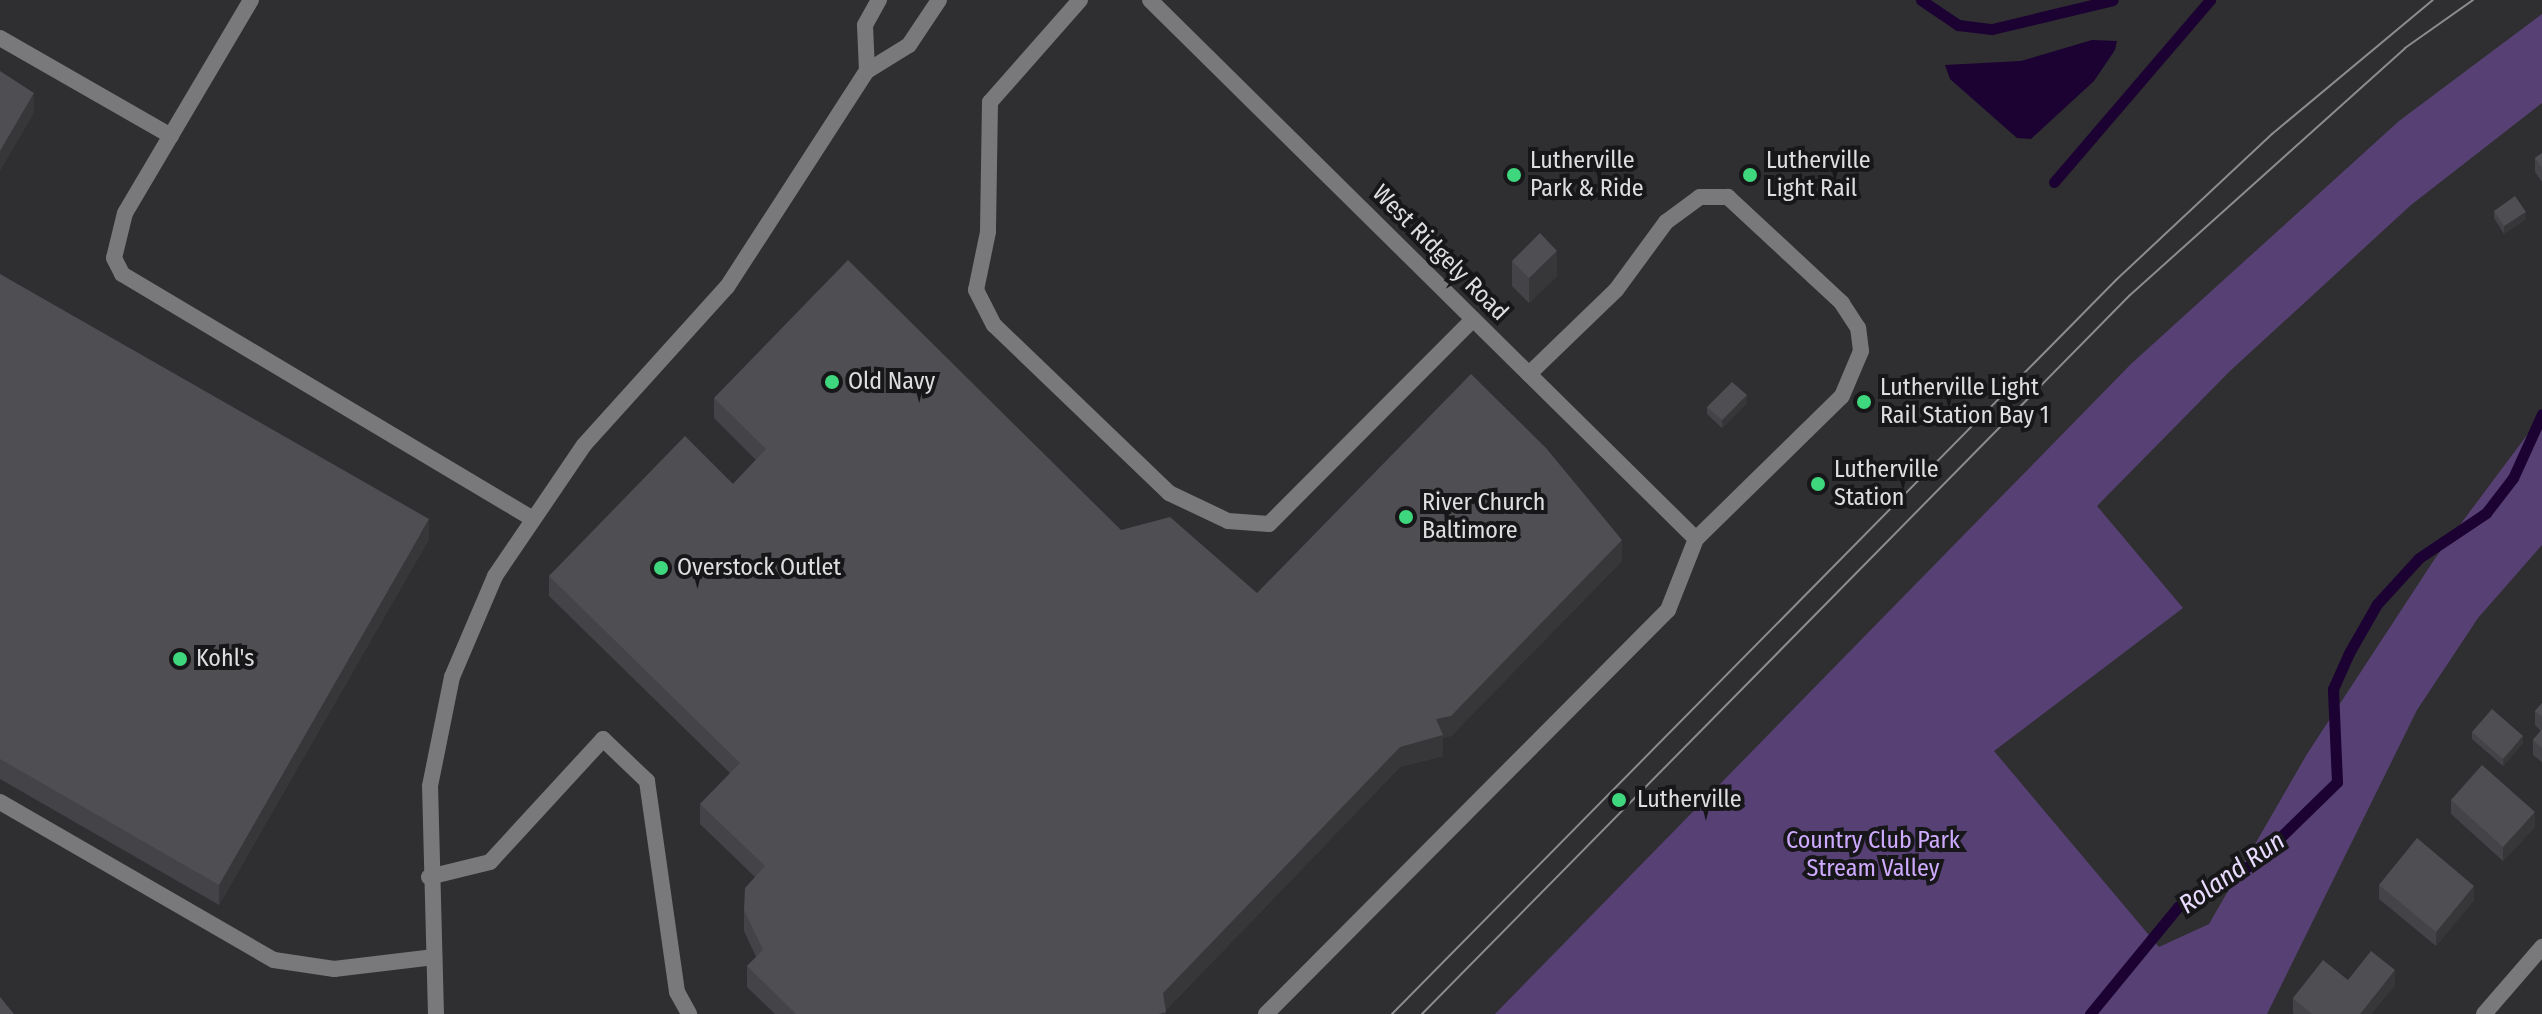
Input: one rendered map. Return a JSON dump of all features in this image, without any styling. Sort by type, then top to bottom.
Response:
[{"type":"street","points":[[251,0],[116,236],[114,258],[122,274],[532,518]]},
{"type":"street","points":[[867,71],[865,25],[879,0]]},
{"type":"street","points":[[436,1014],[429,877],[430,786],[452,677],[495,576],[584,445],[727,287],[867,71],[909,45],[939,0]]},
{"type":"street","points":[[1080,0],[990,102],[988,232],[976,290],[994,325],[1169,493],[1228,521],[1269,524],[1473,319]]},
{"type":"street","name":"West Ridgely Road","points":[[1150,0],[1696,539]]},
{"type":"street","points":[[0,38],[171,136]]},
{"type":"street","points":[[1266,1014],[1668,610],[1696,539],[1857,374],[1858,328],[1842,303],[1728,197],[1700,197],[1666,222],[1616,290],[1529,374]]},
{"type":"street","points":[[429,877],[490,862],[603,739],[647,781],[677,992],[689,1014]]},
{"type":"street","points":[[0,802],[274,960],[334,969],[434,957]]},
{"type":"street","points":[[2484,1014],[2542,947]]},
{"type":"green space","name":"Country Club Park Stream Valley","points":[[2542,14],[2542,103],[2411,205],[2230,371],[2097,506],[2183,608],[1994,751],[2159,947],[2209,924],[2307,754],[2436,557],[2542,415],[2542,545],[2478,618],[2417,710],[2267,1014],[1495,1014],[2131,364],[2399,121]]},
{"type":"shaded area","points":[[2092,40],[2117,41],[2115,50],[2094,81],[2031,139],[2017,138],[1950,79],[1945,65],[2021,61]]},
{"type":"building","points":[[0,71],[34,93],[0,151]]},
{"type":"building","points":[[2542,153],[2542,168],[2535,158]]},
{"type":"building","points":[[2515,196],[2526,212],[2504,226],[2494,211]]},
{"type":"building","points":[[1540,233],[1557,251],[1529,278],[1512,261]]},
{"type":"building","points":[[848,260],[1121,530],[1170,517],[1257,593],[1471,374],[1546,448],[1622,540],[1451,716],[1436,719],[1443,735],[1400,747],[1163,993],[1166,1012],[796,1014],[747,966],[763,950],[744,910],[745,888],[765,866],[700,804],[740,763],[549,576],[685,436],[733,484],[766,449],[714,398]]},
{"type":"building","name":"Kohl's","points":[[0,274],[429,519],[219,885],[0,759]]},
{"type":"building","points":[[1732,382],[1747,395],[1722,420],[1707,407]]},
{"type":"building","points":[[2542,703],[2542,717],[2535,711]]},
{"type":"building","points":[[2492,709],[2523,736],[2503,759],[2472,732]]},
{"type":"building","points":[[2542,729],[2542,748],[2533,740]]},
{"type":"building","points":[[2482,765],[2535,812],[2503,847],[2451,800]]},
{"type":"building","points":[[2417,838],[2474,886],[2436,932],[2379,885]]},
{"type":"building","points":[[2371,951],[2395,970],[2360,1014],[2312,1014],[2293,998],[2323,960],[2348,980]]},
{"type":"building","points":[[0,997],[14,1014],[0,1014]]},
{"type":"waterway","points":[[1921,0],[1958,25],[1992,29],[2113,0]]},
{"type":"waterway","points":[[2054,182],[2210,0]]},
{"type":"waterway","name":"Roland Run","points":[[2090,1014],[2178,907],[2254,863],[2337,782],[2333,689],[2349,653],[2377,604],[2419,558],[2486,513],[2513,478],[2542,414]]},
{"type":"tram line","points":[[1392,1014],[2116,280],[2272,134],[2433,0]]},
{"type":"tram line","points":[[1422,1014],[2129,296],[2405,48],[2473,0]]},
{"type":"place","name":"Lutherville Park & Ride","points":[[1514,175]]},
{"type":"place","name":"Lutherville Light Rail","points":[[1750,175]]},
{"type":"place","name":"Old Navy","points":[[832,382]]},
{"type":"place","name":"Lutherville Light Rail Station Bay 1","points":[[1864,402]]},
{"type":"place","name":"Lutherville Station","points":[[1818,484]]},
{"type":"place","name":"River Church Baltimore","points":[[1406,517]]},
{"type":"place","name":"Overstock Outlet","points":[[661,568]]},
{"type":"place","name":"Kohl's","points":[[180,659]]},
{"type":"place","name":"Lutherville","points":[[1619,800]]}]
